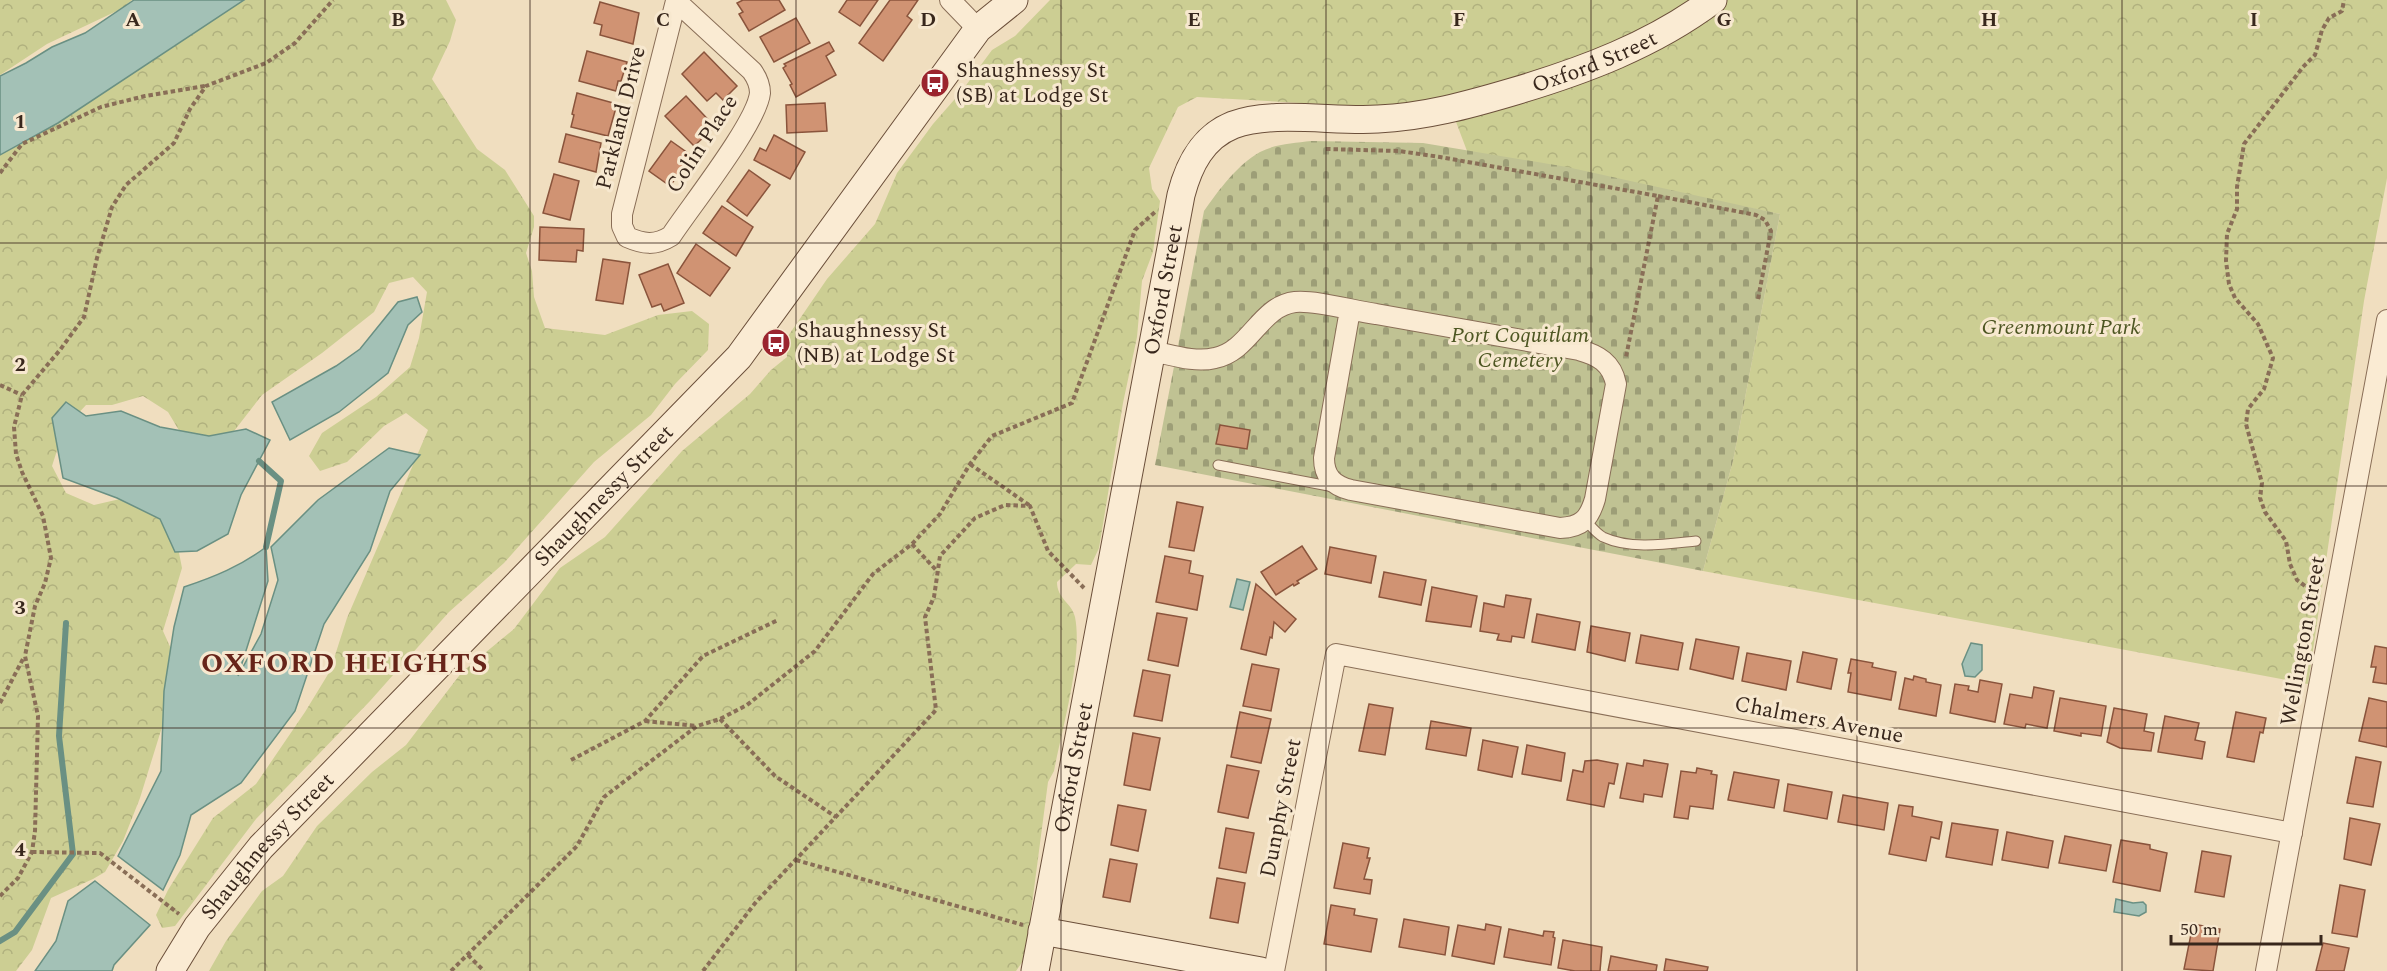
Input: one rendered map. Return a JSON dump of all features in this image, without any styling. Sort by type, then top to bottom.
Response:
[{"type":"street","points":[[950,0],[978,29]]},
{"type":"street","name":"Shaughnessy Street","points":[[170,971],[197,927],[261,847],[739,357],[978,29],[1014,0]]},
{"type":"street","name":"Oxford Street","points":[[1035,971],[1184,185],[1191,164],[1200,150],[1218,133],[1234,124],[1253,120],[1378,119],[1434,112],[1466,105],[1557,78],[1626,51],[1677,26],[1713,0]]},
{"type":"street","name":"Parkland Drive","points":[[621,214],[676,1]]},
{"type":"street","name":"Colin Place","points":[[621,214],[621,226],[627,237],[648,244],[661,243],[670,236],[752,118],[757,104],[760,87],[752,71],[676,1]]},
{"type":"street","points":[[1152,351],[1193,359],[1213,359],[1239,347],[1270,314],[1286,304],[1300,301],[1579,351],[1599,357],[1611,369],[1616,384],[1595,499],[1586,521],[1579,526],[1560,528],[1351,490],[1334,483],[1326,472],[1324,458],[1350,310]]},
{"type":"street","name":"Wellington Street","points":[[2266,971],[2339,579],[2381,380],[2387,320]]},
{"type":"street","name":"Chalmers Avenue","points":[[1336,654],[2292,833]]},
{"type":"street","name":"Dunphy Street","points":[[1274,971],[1336,654]]},
{"type":"street","points":[[1042,931],[1261,971]]},
{"type":"lane","points":[[1218,465],[1351,490]]},
{"type":"lane","points":[[1586,521],[1602,536],[1630,543],[1664,544],[1696,541]]},
{"type":"path","points":[[0,173],[22,144],[100,107],[145,96],[206,86],[266,63],[296,43],[333,0]]},
{"type":"path","points":[[2339,579],[2309,589],[2297,580],[2290,564],[2286,541],[2265,512],[2260,498],[2262,483],[2246,424],[2248,409],[2264,389],[2273,358],[2258,324],[2235,298],[2229,284],[2226,261],[2227,234],[2237,209],[2237,187],[2244,144],[2303,67],[2315,55],[2322,30],[2329,18],[2342,11],[2344,0]]},
{"type":"path","points":[[0,703],[25,656],[35,606],[45,583],[51,558],[43,516],[16,454],[14,427],[22,395],[60,351],[84,317],[112,207],[126,185],[174,143],[190,109],[206,86]]},
{"type":"path","points":[[1326,149],[1399,151],[1430,155],[1756,215],[1765,220],[1771,231],[1758,299]]},
{"type":"path","points":[[451,971],[577,846],[604,797],[698,726],[720,719],[747,705],[815,651],[873,574],[912,544],[940,514],[970,464],[992,436],[1072,403],[1135,230],[1184,185]]},
{"type":"path","points":[[1611,369],[1626,357],[1658,196]]},
{"type":"path","points":[[0,385],[22,395]]},
{"type":"path","points":[[970,464],[1030,506],[1048,551],[1086,590],[1105,593]]},
{"type":"path","points":[[703,971],[756,902],[936,710],[925,617],[934,597],[940,556],[975,518],[1005,505],[1030,506]]},
{"type":"path","points":[[912,544],[938,572]]},
{"type":"path","points":[[571,760],[645,722],[703,656],[778,620]]},
{"type":"path","points":[[0,896],[18,878],[32,852],[35,831],[38,716],[25,656]]},
{"type":"path","points":[[720,719],[775,776],[836,817]]},
{"type":"path","points":[[645,722],[698,726]]},
{"type":"path","points":[[32,852],[100,853],[197,927]]},
{"type":"path","points":[[795,860],[1042,931]]},
{"type":"path","points":[[468,955],[484,971]]},
{"type":"green space","points":[[0,0],[132,0],[121,9],[47,44],[0,75]]},
{"type":"green space","points":[[226,0],[446,0],[456,20],[450,41],[432,79],[477,149],[505,170],[534,216],[534,227],[526,253],[532,271],[534,297],[545,328],[605,335],[658,315],[692,311],[709,324],[708,350],[675,384],[651,415],[594,462],[504,563],[449,612],[370,701],[256,819],[175,926],[162,928],[156,915],[168,890],[213,818],[256,784],[330,671],[347,618],[428,430],[406,413],[384,426],[347,462],[320,471],[309,456],[322,433],[376,397],[410,367],[419,338],[427,292],[413,277],[389,283],[374,312],[322,353],[262,395],[224,444],[186,442],[168,412],[143,396],[112,405],[86,405],[64,429],[52,466],[66,493],[94,505],[133,496],[171,512],[182,568],[163,631],[180,669],[140,798],[123,841],[105,872],[51,898],[32,950],[16,971],[0,971],[0,113]]},
{"type":"green space","name":"Greenmount Park","points":[[1050,0],[2387,0],[2387,178],[2364,301],[2308,684],[1703,571],[1733,461],[1780,214],[1467,151],[1447,98],[1407,105],[1356,106],[1197,97],[1178,107],[1149,168],[1152,189],[1160,201],[1153,252],[1142,281],[1137,337],[1123,403],[1099,548],[1091,565],[1076,564],[1057,582],[1059,593],[1075,617],[1077,633],[1074,672],[1054,771],[1048,782],[1025,958],[1016,971],[209,971],[226,941],[262,891],[283,876],[317,826],[372,772],[406,745],[462,672],[514,629],[560,568],[605,537],[682,451],[750,394],[771,370],[787,357],[786,339],[827,279],[875,224],[897,173],[933,124],[961,92],[992,50],[1015,36]]},
{"type":"green space","name":"Port Coquitlam Cemetery","points":[[1311,141],[1423,143],[1567,167],[1780,214],[1733,461],[1703,571],[1155,465],[1204,211],[1229,178],[1252,157],[1272,147]]},
{"type":"water","points":[[134,0],[244,0],[58,123],[0,155],[0,76],[52,47],[85,33]]},
{"type":"water","points":[[417,297],[422,312],[408,325],[388,373],[339,412],[290,440],[272,402],[336,366],[360,349],[398,302]]},
{"type":"water","points":[[66,402],[86,416],[121,411],[160,427],[209,436],[246,429],[270,440],[241,495],[228,534],[197,551],[175,552],[160,519],[117,498],[63,478],[52,418]]},
{"type":"water","points":[[389,448],[420,455],[390,491],[370,551],[324,624],[295,711],[241,783],[191,815],[180,855],[163,890],[118,856],[161,771],[164,691],[174,627],[184,587],[227,570],[266,547],[268,581],[238,676],[261,634],[278,580],[271,547],[318,500]]},
{"type":"water","points":[[1237,579],[1250,582],[1243,610],[1230,607]]},
{"type":"water","points":[[1971,643],[1982,645],[1982,670],[1975,677],[1965,676],[1962,664]]},
{"type":"water","points":[[95,881],[150,925],[114,965],[112,971],[35,971],[56,941],[68,901]]},
{"type":"water","points":[[2116,899],[2133,903],[2143,902],[2146,905],[2146,912],[2139,916],[2114,912]]},
{"type":"building","points":[[743,0],[779,0],[785,10],[749,31],[739,14],[743,12],[737,3]]},
{"type":"building","points":[[847,0],[878,0],[860,26],[839,12]]},
{"type":"building","points":[[890,0],[918,0],[907,16],[912,20],[883,61],[859,43]]},
{"type":"building","points":[[600,2],[639,13],[633,44],[600,35],[602,25],[594,23]]},
{"type":"building","points":[[796,18],[810,43],[774,62],[760,37]]},
{"type":"building","points":[[829,42],[834,51],[826,56],[836,75],[796,97],[783,68],[786,66],[784,64]]},
{"type":"building","points":[[587,51],[627,62],[616,91],[579,81]]},
{"type":"building","points":[[704,52],[737,86],[723,100],[716,93],[707,101],[682,74]]},
{"type":"building","points":[[577,93],[617,104],[608,136],[571,127]]},
{"type":"building","points":[[686,96],[715,127],[694,146],[665,116]]},
{"type":"building","points":[[825,103],[827,131],[787,133],[786,105]]},
{"type":"building","points":[[566,134],[601,143],[596,172],[559,162]]},
{"type":"building","points":[[774,135],[805,152],[790,179],[754,160],[760,148],[766,151]]},
{"type":"building","points":[[671,141],[692,156],[670,186],[649,171]]},
{"type":"building","points":[[749,170],[770,185],[747,216],[727,201]]},
{"type":"building","points":[[554,174],[579,181],[570,220],[543,213]]},
{"type":"building","points":[[722,206],[753,227],[736,256],[703,233]]},
{"type":"building","points":[[540,227],[584,229],[583,251],[577,250],[576,262],[539,260]]},
{"type":"building","points":[[696,244],[730,268],[710,296],[677,273]]},
{"type":"building","points":[[603,259],[630,263],[623,304],[596,300]]},
{"type":"building","points":[[668,264],[684,303],[664,311],[661,304],[652,307],[639,275]]},
{"type":"building","points":[[1220,425],[1250,430],[1247,449],[1216,444]]},
{"type":"building","points":[[1177,502],[1203,507],[1194,551],[1169,547]]},
{"type":"building","points":[[1302,546],[1317,569],[1297,581],[1299,583],[1294,586],[1293,584],[1276,595],[1261,572]]},
{"type":"building","points":[[1330,547],[1376,556],[1371,583],[1325,574]]},
{"type":"building","points":[[1165,556],[1191,561],[1189,573],[1203,576],[1197,610],[1156,602]]},
{"type":"building","points":[[1384,572],[1426,580],[1421,605],[1379,597]]},
{"type":"building","points":[[1256,584],[1296,619],[1285,632],[1274,622],[1272,638],[1270,637],[1266,655],[1241,649]]},
{"type":"building","points":[[1432,587],[1477,596],[1471,627],[1426,621]]},
{"type":"building","points":[[1506,595],[1531,599],[1524,638],[1512,636],[1511,642],[1497,640],[1499,634],[1480,631],[1484,603],[1504,607]]},
{"type":"building","points":[[1157,613],[1187,618],[1178,666],[1148,660]]},
{"type":"building","points":[[1537,614],[1580,622],[1575,650],[1532,642]]},
{"type":"building","points":[[1591,626],[1630,633],[1625,661],[1587,652]]},
{"type":"building","points":[[1641,635],[1683,643],[1678,670],[1636,663]]},
{"type":"building","points":[[1696,639],[1739,647],[1733,679],[1690,669]]},
{"type":"building","points":[[2375,646],[2387,648],[2387,684],[2373,682],[2376,667],[2371,667]]},
{"type":"building","points":[[1803,652],[1837,659],[1831,689],[1797,682]]},
{"type":"building","points":[[1747,653],[1791,661],[1786,690],[1742,681]]},
{"type":"building","points":[[1851,659],[1873,663],[1872,667],[1896,672],[1891,700],[1848,692]]},
{"type":"building","points":[[1252,664],[1279,669],[1271,711],[1243,706]]},
{"type":"building","points":[[1143,670],[1170,675],[1162,721],[1134,716]]},
{"type":"building","points":[[1914,676],[1926,679],[1926,682],[1941,685],[1936,716],[1899,709],[1905,678],[1913,680]]},
{"type":"building","points":[[1980,680],[2002,684],[1995,722],[1950,713],[1955,684],[1969,686],[1968,690],[1978,692]]},
{"type":"building","points":[[2034,687],[2054,691],[2047,728],[2026,724],[2025,728],[2004,724],[2010,694],[2032,698]]},
{"type":"building","points":[[2060,698],[2106,706],[2101,736],[2081,733],[2081,736],[2054,731]]},
{"type":"building","points":[[2369,698],[2387,702],[2387,747],[2359,741]]},
{"type":"building","points":[[1369,704],[1393,708],[1385,755],[1359,751]]},
{"type":"building","points":[[2114,708],[2147,714],[2144,731],[2154,733],[2151,751],[2120,748],[2107,742]]},
{"type":"building","points":[[1240,712],[1271,719],[1261,763],[1231,757]]},
{"type":"building","points":[[2236,712],[2266,718],[2263,733],[2260,732],[2254,762],[2227,757]]},
{"type":"building","points":[[2165,716],[2199,723],[2195,740],[2205,742],[2202,759],[2158,752]]},
{"type":"building","points":[[1431,721],[1471,728],[1466,756],[1426,749]]},
{"type":"building","points":[[1133,733],[1160,738],[1150,790],[1124,785]]},
{"type":"building","points":[[1483,740],[1518,747],[1512,777],[1478,770]]},
{"type":"building","points":[[1527,745],[1565,753],[1561,781],[1522,774]]},
{"type":"building","points":[[2356,757],[2381,762],[2373,807],[2347,803]]},
{"type":"building","points":[[1597,760],[1618,764],[1614,784],[1609,783],[1604,807],[1567,800],[1573,770],[1583,772],[1585,761]]},
{"type":"building","points":[[1644,760],[1668,764],[1662,797],[1644,794],[1643,802],[1620,798],[1627,763],[1643,766]]},
{"type":"building","points":[[1227,765],[1259,771],[1248,818],[1218,812]]},
{"type":"building","points":[[1697,768],[1712,771],[1711,774],[1717,775],[1713,809],[1690,806],[1688,819],[1674,817],[1681,771],[1696,773]]},
{"type":"building","points":[[1734,772],[1779,780],[1774,808],[1728,800]]},
{"type":"building","points":[[1788,784],[1832,792],[1827,819],[1784,811]]},
{"type":"building","points":[[1843,795],[1888,803],[1884,830],[1838,822]]},
{"type":"building","points":[[1118,805],[1146,810],[1138,851],[1111,845]]},
{"type":"building","points":[[1899,805],[1913,807],[1912,816],[1942,822],[1939,839],[1931,837],[1926,861],[1889,854]]},
{"type":"building","points":[[2350,818],[2380,824],[2371,865],[2344,859]]},
{"type":"building","points":[[1952,823],[1998,830],[1992,865],[1946,857]]},
{"type":"building","points":[[1226,828],[1254,833],[1246,873],[1219,868]]},
{"type":"building","points":[[2007,832],[2053,841],[2048,868],[2002,860]]},
{"type":"building","points":[[2065,836],[2111,845],[2106,871],[2059,863]]},
{"type":"building","points":[[2121,840],[2150,845],[2150,849],[2167,853],[2160,891],[2113,882]]},
{"type":"building","points":[[1343,843],[1369,848],[1367,858],[1370,858],[1364,879],[1372,880],[1370,894],[1334,888]]},
{"type":"building","points":[[2202,851],[2231,856],[2224,897],[2195,892]]},
{"type":"building","points":[[1110,859],[1137,864],[1130,902],[1103,897]]},
{"type":"building","points":[[1217,878],[1245,883],[1238,923],[1210,918]]},
{"type":"building","points":[[2340,885],[2365,890],[2357,937],[2332,933]]},
{"type":"building","points":[[1331,905],[1355,909],[1354,915],[1377,919],[1371,952],[1324,944]]},
{"type":"building","points":[[1404,919],[1449,927],[1445,955],[1399,947]]},
{"type":"building","points":[[1486,924],[1501,927],[1494,964],[1452,956],[1458,925],[1485,930]]},
{"type":"building","points":[[2193,924],[2220,929],[2213,971],[2184,969]]},
{"type":"building","points":[[1509,929],[1543,936],[1544,931],[1554,932],[1551,965],[1504,957]]},
{"type":"building","points":[[1563,940],[1602,947],[1600,971],[1558,968]]},
{"type":"building","points":[[2323,943],[2349,948],[2344,971],[2316,971]]},
{"type":"building","points":[[1611,956],[1657,965],[1656,971],[1608,971]]},
{"type":"building","points":[[1666,959],[1708,967],[1707,971],[1664,971]]},
{"type":"waterway","points":[[259,461],[281,481],[266,547]]},
{"type":"waterway","points":[[0,941],[15,932],[73,854],[59,736],[66,623]]},
{"type":"place","name":"Shaughnessy St (SB) at Lodge St","points":[[935,83]]},
{"type":"place","name":"Shaughnessy St (NB) at Lodge St","points":[[776,343]]},
{"type":"district","name":"OXFORD HEIGHTS","points":[[345,663]]}]
